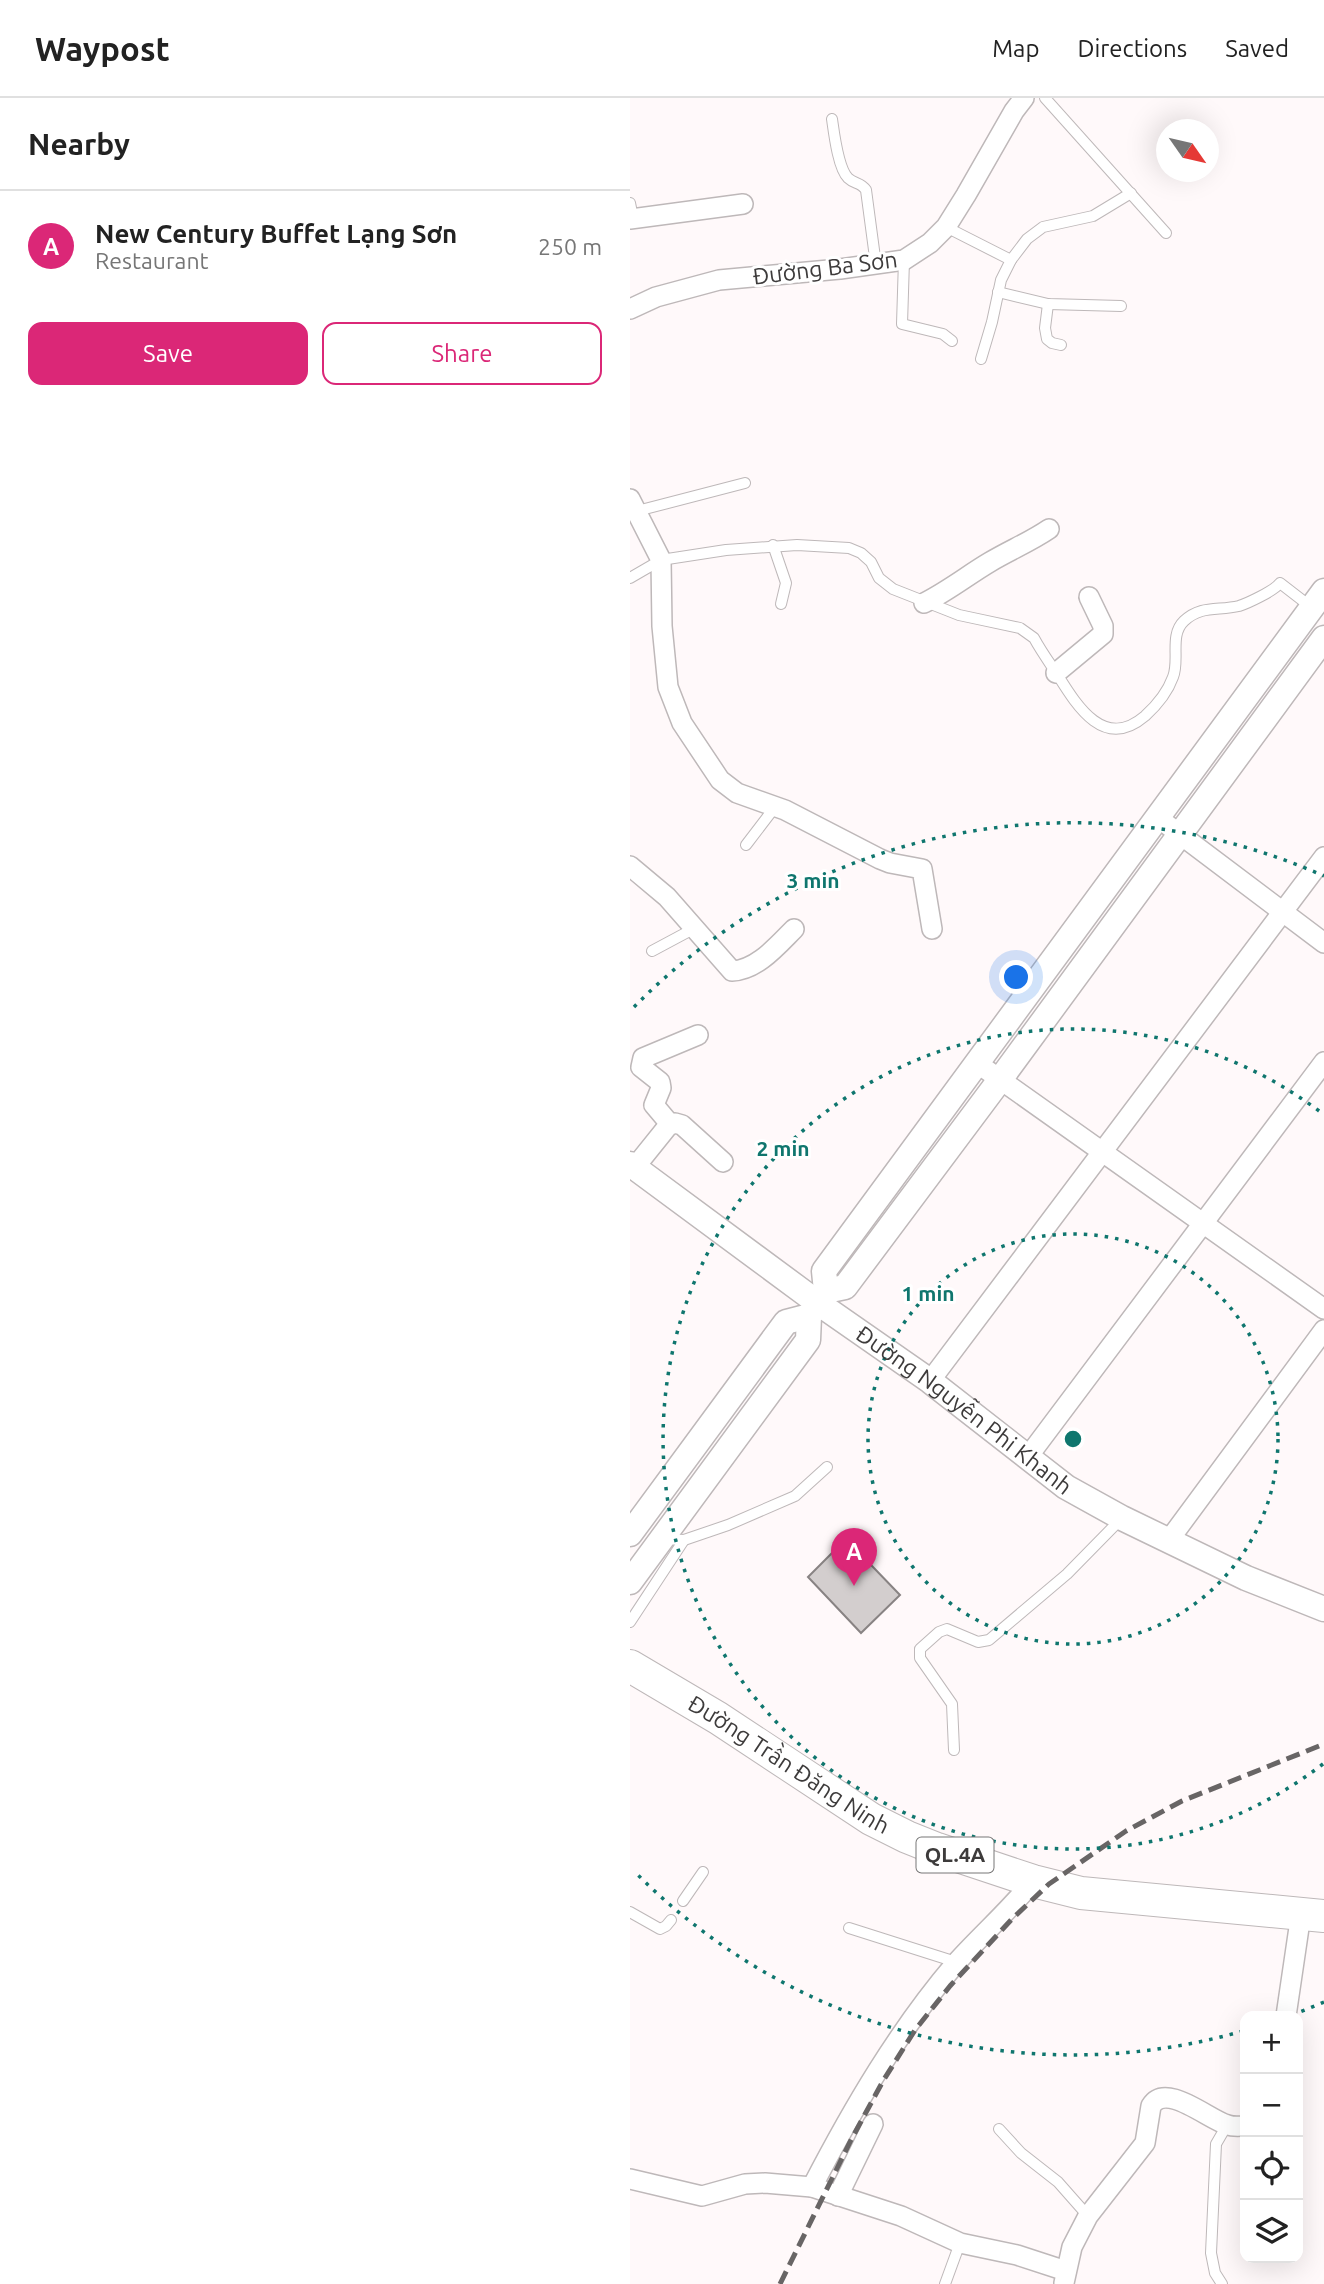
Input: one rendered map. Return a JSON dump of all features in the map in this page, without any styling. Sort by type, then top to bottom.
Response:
[{"type":"main road","name":"Đường Trần Đăng Ninh","points":[[630,1667],[718,1718],[871,1819],[907,1837],[1033,1881],[1081,1892],[1313,1915]]},
{"type":"street","name":"Đường Ba Sơn","points":[[630,309],[656,297],[719,280],[904,260],[930,243],[946,227],[1024,98]]},
{"type":"street","points":[[631,213],[743,204]]},
{"type":"street","points":[[634,505],[661,560],[664,666],[668,687],[682,723],[720,780],[737,793],[775,807],[890,863],[922,869],[932,929]]},
{"type":"street","points":[[924,603],[944,593],[989,562],[1029,543],[1049,529]]},
{"type":"street","points":[[1056,673],[1102,634],[1103,626],[1089,597]]},
{"type":"street","points":[[630,1582],[673,1540],[808,1340],[824,1272],[1319,600]]},
{"type":"street","points":[[630,1534],[786,1322],[845,1287],[1324,638]]},
{"type":"street","points":[[1157,817],[1324,943]]},
{"type":"street","points":[[929,1381],[1324,858]]},
{"type":"street","points":[[630,866],[651,881],[695,928],[727,968],[735,972],[758,962],[794,929]]},
{"type":"street","points":[[670,1124],[654,1105],[660,1082],[641,1067],[641,1062],[643,1058],[698,1035]]},
{"type":"street","points":[[1027,1458],[1324,1062]]},
{"type":"street","points":[[977,1063],[1324,1309]]},
{"type":"street","points":[[632,1167],[670,1124],[675,1123],[682,1125],[723,1162]]},
{"type":"street","name":"Đường Nguyễn Phi Khanh","points":[[632,1167],[929,1381],[1066,1487],[1122,1518],[1246,1578],[1321,1602]]},
{"type":"street","points":[[1169,1540],[1324,1330]]},
{"type":"street","points":[[812,2187],[868,2084],[916,2015],[957,1962],[1033,1881]]},
{"type":"street","points":[[1287,2011],[1313,1915]]},
{"type":"street","points":[[630,2179],[702,2196],[745,2184],[774,2183],[812,2187],[901,2216],[960,2243],[1017,2255],[1065,2278],[1072,2248],[1088,2216],[1145,2143],[1151,2106],[1156,2099],[1170,2099],[1192,2106],[1236,2125]]},
{"type":"street","points":[[838,2196],[873,2124]]},
{"type":"lane","points":[[1045,98],[1166,233]]},
{"type":"lane","points":[[832,119],[835,141],[845,174],[866,190],[877,265]]},
{"type":"lane","points":[[981,359],[998,292],[1010,260],[1027,239],[1043,227],[1093,216],[1131,193]]},
{"type":"lane","points":[[946,227],[1010,260]]},
{"type":"lane","points":[[904,260],[902,324],[943,334],[952,341]]},
{"type":"lane","points":[[998,292],[1048,303],[1121,306]]},
{"type":"lane","points":[[1048,303],[1045,328],[1047,339],[1061,345]]},
{"type":"lane","points":[[634,505],[744,483]]},
{"type":"lane","points":[[773,545],[786,583],[781,604]]},
{"type":"lane","points":[[630,578],[661,560],[773,545],[849,548],[861,553],[871,562],[885,584],[924,603],[978,620],[1025,630],[1034,638],[1072,698],[1093,720],[1101,726],[1111,728],[1127,728],[1148,713],[1170,683],[1176,665],[1177,632],[1188,618],[1206,609],[1242,605],[1280,583],[1319,600]]},
{"type":"lane","points":[[746,845],[775,807]]},
{"type":"lane","points":[[652,951],[695,928]]},
{"type":"lane","points":[[630,1622],[673,1540],[738,1521],[795,1496],[827,1467]]},
{"type":"lane","points":[[954,1751],[952,1704],[920,1658],[920,1649],[939,1632],[947,1629],[978,1642],[989,1640],[1067,1574],[1122,1518]]},
{"type":"lane","points":[[683,1901],[703,1872]]},
{"type":"lane","points":[[630,1912],[660,1928],[666,1927],[671,1920]]},
{"type":"lane","points":[[849,1928],[957,1962]]},
{"type":"lane","points":[[1222,2284],[1215,2273],[1211,2253],[1216,2144],[1236,2125]]},
{"type":"lane","points":[[999,2129],[1021,2152],[1058,2182],[1088,2216]]},
{"type":"lane","points":[[945,2284],[960,2243]]},
{"type":"building","points":[[846,1539],[900,1595],[861,1633],[808,1577]]},
{"type":"railway","points":[[780,2284],[851,2140],[915,2030],[950,1986],[1012,1919],[1049,1884],[1126,1831],[1182,1801],[1324,1744]]},
{"type":"place","name":"New Century Buffet Lạng Sơn","points":[[854,1586]]}]
